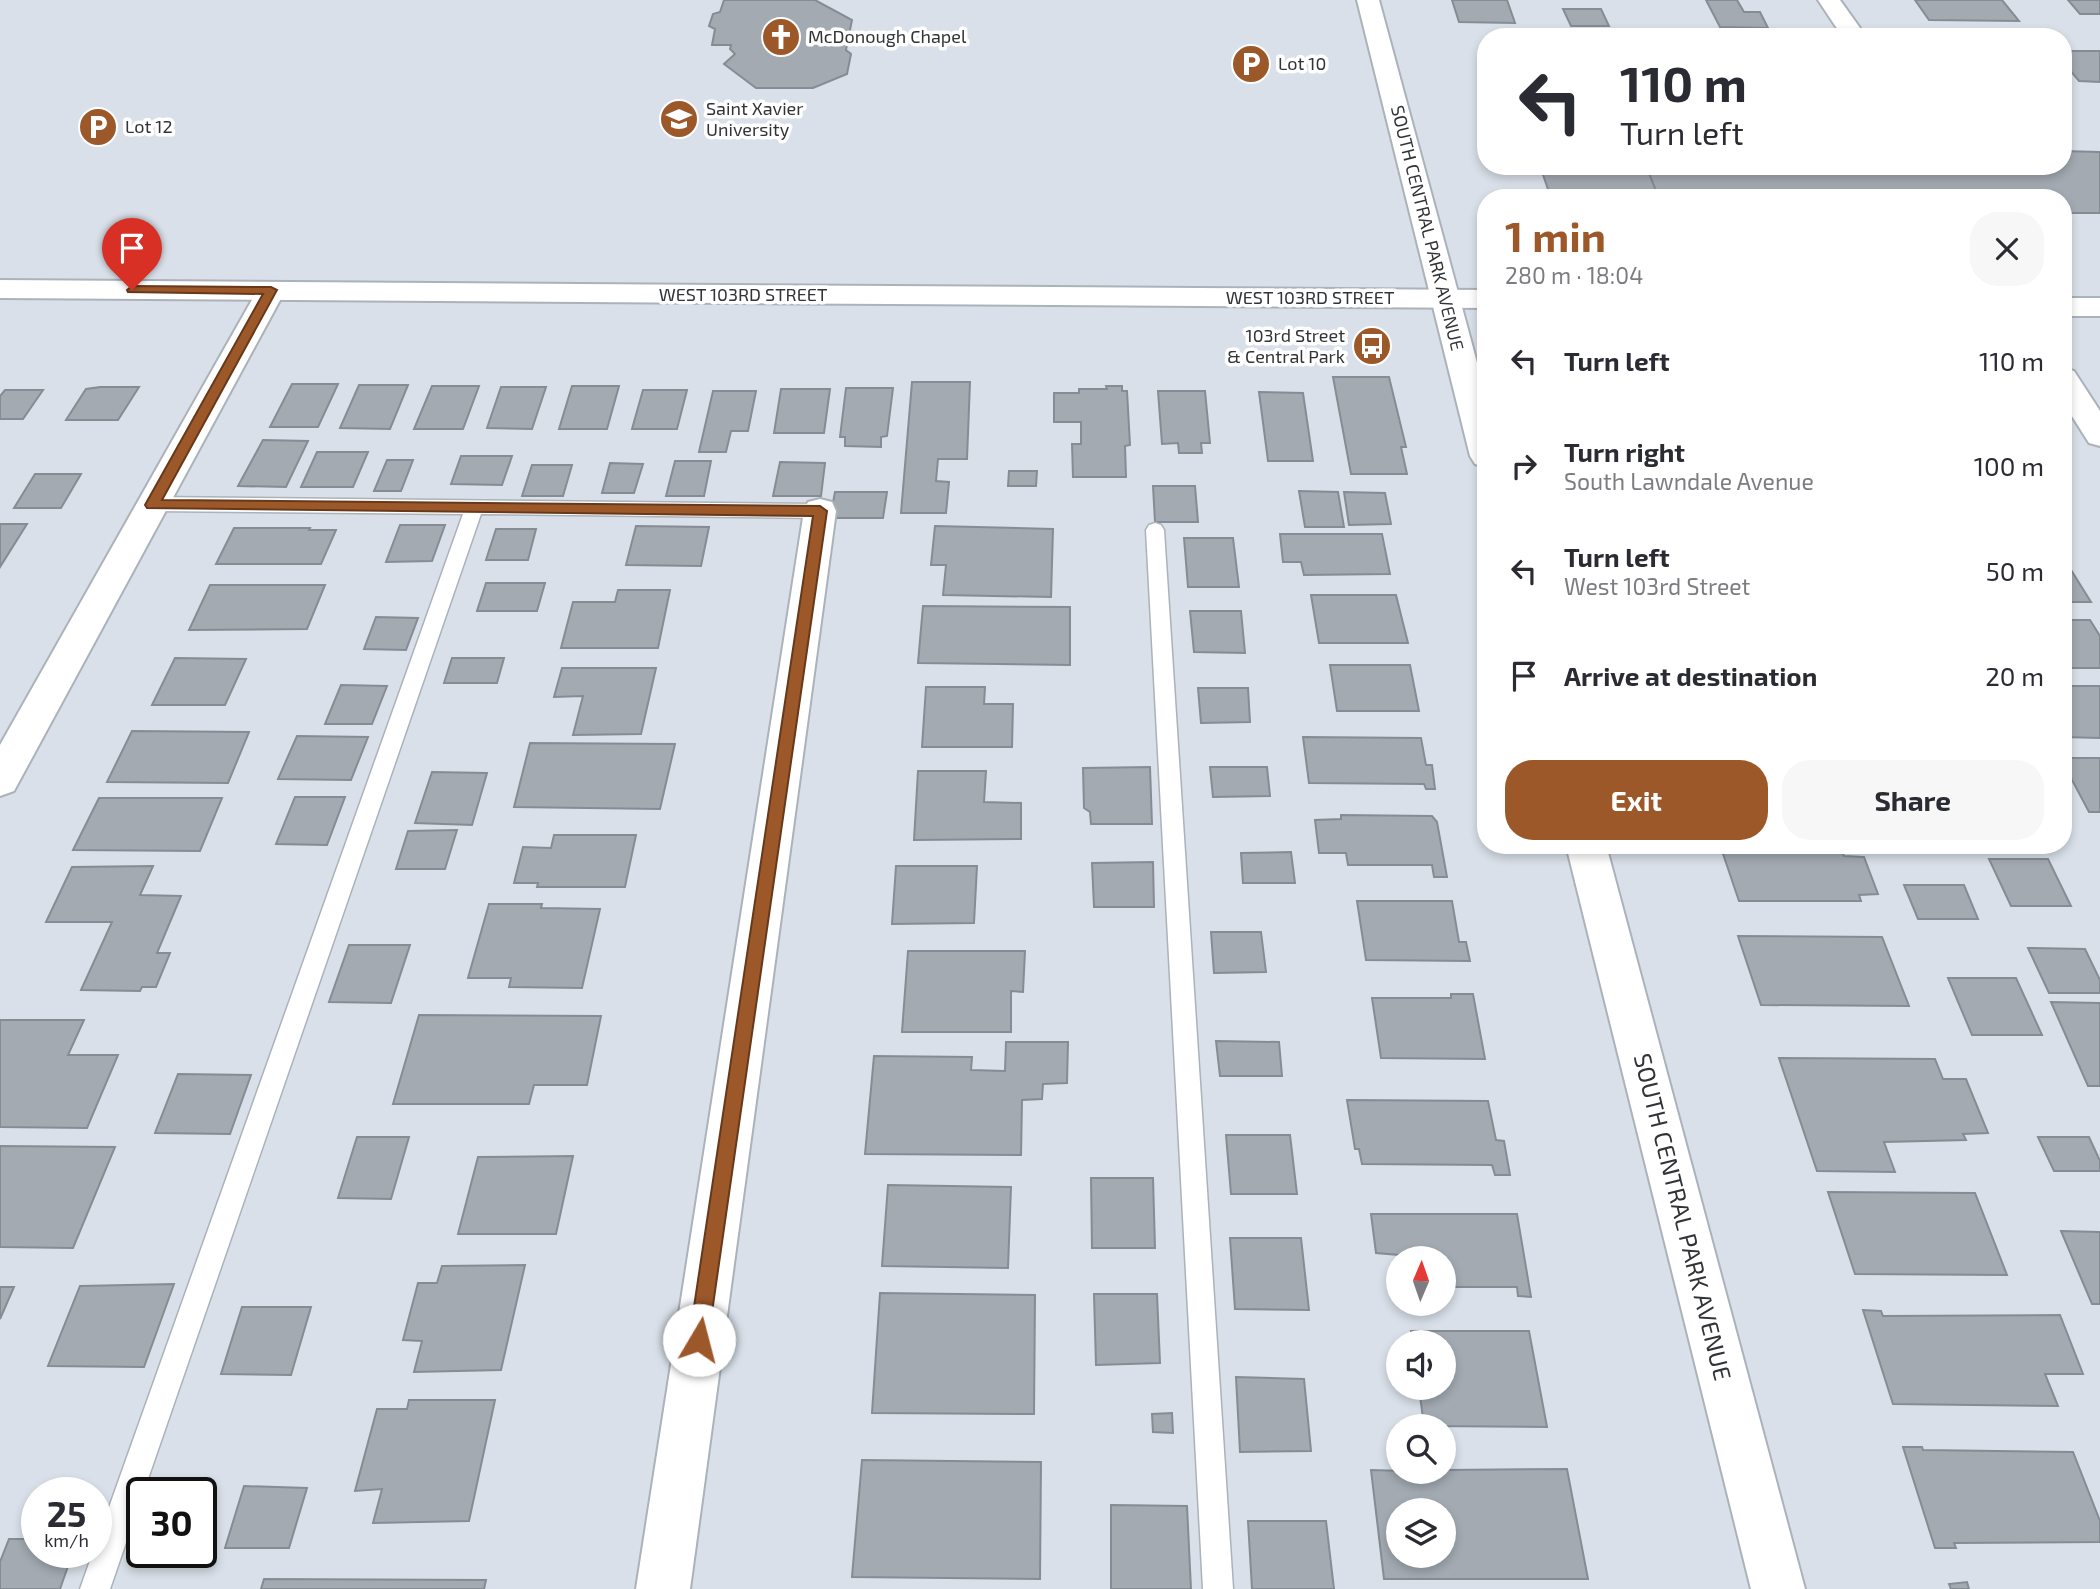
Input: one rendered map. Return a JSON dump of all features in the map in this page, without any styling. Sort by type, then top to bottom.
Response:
[{"type":"street","name":"SOUTH CENTRAL PARK AVENUE","points":[[1368,0],[1477,422]]},
{"type":"street","points":[[1829,0],[1847,28]]},
{"type":"street","name":"WEST 103RD STREET","points":[[0,289],[1477,299]]},
{"type":"street","points":[[0,780],[271,290]]},
{"type":"street","points":[[2072,307],[2100,307]]},
{"type":"street","points":[[2072,392],[2100,435]]},
{"type":"street","points":[[663,1589],[820,511]]},
{"type":"street","name":"SOUTH CENTRAL PARK AVENUE","points":[[1588,854],[1778,1589]]},
{"type":"lane","points":[[152,505],[820,511]]},
{"type":"lane","points":[[95,1589],[474,508]]},
{"type":"lane","points":[[1155,530],[1218,1589]]},
{"type":"building","name":"McDonough Chapel","points":[[724,0],[815,0],[852,20],[846,50],[851,54],[847,74],[813,88],[756,88],[724,64],[735,54],[730,49],[731,45],[712,45],[715,29],[709,26],[713,14],[720,12]]},
{"type":"building","points":[[1452,0],[1507,0],[1515,23],[1459,22]]},
{"type":"building","points":[[1706,0],[1737,0],[1744,12],[1760,12],[1768,28],[1720,27]]},
{"type":"building","points":[[1915,0],[2002,0],[2019,21],[1929,20]]},
{"type":"building","points":[[2068,0],[2100,0],[2100,14],[2080,14]]},
{"type":"building","points":[[1563,9],[1601,9],[1609,26],[1571,26]]},
{"type":"building","points":[[2072,51],[2100,51],[2100,82],[2079,81],[2072,73]]},
{"type":"building","points":[[2072,151],[2100,152],[2100,213],[2072,213],[2072,189],[1655,189],[1650,175],[2072,175]]},
{"type":"building","points":[[1543,175],[1650,175],[1655,189],[1548,189]]},
{"type":"building","points":[[1333,377],[1389,377],[1406,447],[1401,447],[1407,474],[1351,474]]},
{"type":"building","points":[[912,382],[970,382],[967,459],[938,459],[936,481],[949,482],[946,513],[901,513]]},
{"type":"building","points":[[292,384],[338,384],[318,427],[270,427]]},
{"type":"building","points":[[359,385],[408,385],[390,429],[340,428]]},
{"type":"building","points":[[432,386],[479,386],[463,429],[414,429]]},
{"type":"building","points":[[572,386],[619,386],[607,429],[559,429]]},
{"type":"building","points":[[1106,386],[1122,386],[1122,391],[1127,391],[1130,445],[1125,446],[1126,477],[1073,477],[1072,444],[1081,444],[1081,422],[1054,422],[1054,393],[1079,393],[1079,389],[1107,389]]},
{"type":"building","points":[[139,387],[118,420],[66,420],[86,389]]},
{"type":"building","points":[[501,387],[546,387],[532,429],[487,428]]},
{"type":"building","points":[[846,388],[893,388],[887,436],[881,437],[881,447],[845,446],[845,437],[840,437]]},
{"type":"building","points":[[781,389],[830,389],[824,433],[774,433]]},
{"type":"building","points":[[5,390],[43,390],[23,419],[0,419],[0,396]]},
{"type":"building","points":[[643,390],[687,390],[677,429],[632,429]]},
{"type":"building","points":[[713,391],[756,391],[748,431],[731,431],[726,452],[699,452]]},
{"type":"building","points":[[1158,391],[1205,391],[1210,443],[1201,443],[1202,453],[1179,453],[1178,443],[1162,444]]},
{"type":"building","points":[[1259,392],[1303,393],[1313,461],[1268,461]]},
{"type":"building","points":[[263,440],[308,441],[286,487],[238,486]]},
{"type":"building","points":[[317,452],[368,452],[353,487],[301,487]]},
{"type":"building","points":[[461,456],[512,456],[502,485],[451,484]]},
{"type":"building","points":[[387,460],[413,460],[401,491],[374,491]]},
{"type":"building","points":[[675,461],[711,461],[704,496],[666,496]]},
{"type":"building","points":[[780,462],[825,463],[821,496],[773,496]]},
{"type":"building","points":[[610,463],[643,464],[634,493],[602,493]]},
{"type":"building","points":[[532,465],[572,465],[563,496],[522,496]]},
{"type":"building","points":[[1009,471],[1037,471],[1036,486],[1008,486]]},
{"type":"building","points":[[35,474],[81,474],[61,508],[14,508]]},
{"type":"building","points":[[1153,486],[1195,486],[1198,522],[1155,522]]},
{"type":"building","points":[[1299,491],[1338,492],[1344,527],[1305,527]]},
{"type":"building","points":[[835,492],[887,492],[883,518],[830,518]]},
{"type":"building","points":[[1344,492],[1385,493],[1391,524],[1349,525]]},
{"type":"building","points":[[0,524],[27,524],[0,567]]},
{"type":"building","points":[[400,525],[445,525],[432,561],[386,562]]},
{"type":"building","points":[[636,526],[709,527],[701,566],[626,565]]},
{"type":"building","points":[[935,526],[1053,529],[1051,597],[943,595],[946,565],[931,565]]},
{"type":"building","points":[[234,528],[336,530],[321,564],[216,564]]},
{"type":"building","points":[[496,529],[536,529],[528,560],[486,560]]},
{"type":"building","points":[[1280,534],[1382,534],[1390,574],[1304,575],[1301,562],[1283,562]]},
{"type":"building","points":[[1184,538],[1233,538],[1239,587],[1188,587]]},
{"type":"building","points":[[2072,571],[2091,602],[2072,602]]},
{"type":"building","points":[[486,583],[545,583],[537,611],[477,611]]},
{"type":"building","points":[[210,585],[325,585],[307,629],[189,630]]},
{"type":"building","points":[[618,590],[670,590],[658,648],[561,648],[573,602],[615,602]]},
{"type":"building","points":[[1311,595],[1396,595],[1408,643],[1319,643]]},
{"type":"building","points":[[923,606],[1070,607],[1070,665],[918,663]]},
{"type":"building","points":[[1190,611],[1241,611],[1245,653],[1194,652]]},
{"type":"building","points":[[376,617],[418,618],[406,650],[364,649]]},
{"type":"building","points":[[2072,620],[2090,620],[2100,636],[2100,668],[2072,668]]},
{"type":"building","points":[[175,658],[246,659],[225,705],[152,705]]},
{"type":"building","points":[[452,658],[504,658],[497,683],[444,683]]},
{"type":"building","points":[[1330,665],[1410,665],[1419,711],[1337,711]]},
{"type":"building","points":[[562,668],[656,668],[641,734],[573,735],[583,696],[554,697]]},
{"type":"building","points":[[341,685],[387,686],[372,724],[325,724]]},
{"type":"building","points":[[2072,686],[2100,686],[2100,738],[2072,737]]},
{"type":"building","points":[[926,687],[985,687],[984,704],[1013,704],[1012,747],[922,747]]},
{"type":"building","points":[[1198,688],[1248,688],[1250,722],[1201,723]]},
{"type":"building","points":[[132,731],[249,732],[228,783],[107,782]]},
{"type":"building","points":[[297,736],[368,737],[351,780],[278,779]]},
{"type":"building","points":[[1303,737],[1421,738],[1426,765],[1432,765],[1435,789],[1426,789],[1424,784],[1309,783]]},
{"type":"building","points":[[530,743],[675,744],[660,809],[514,807]]},
{"type":"building","points":[[2072,758],[2100,758],[2100,812],[2089,812],[2072,780]]},
{"type":"building","points":[[1150,767],[1152,824],[1091,824],[1090,812],[1084,808],[1083,768]]},
{"type":"building","points":[[1210,767],[1267,767],[1270,796],[1213,797]]},
{"type":"building","points":[[918,771],[986,771],[984,802],[1021,803],[1021,839],[914,840]]},
{"type":"building","points":[[432,772],[487,773],[472,825],[415,823]]},
{"type":"building","points":[[295,797],[345,797],[327,845],[276,844]]},
{"type":"building","points":[[99,798],[222,798],[200,851],[73,850]]},
{"type":"building","points":[[1341,815],[1432,816],[1437,822],[1447,877],[1434,877],[1432,865],[1348,865],[1346,853],[1319,853],[1315,820],[1341,819]]},
{"type":"building","points":[[457,830],[445,869],[396,869],[408,831]]},
{"type":"building","points":[[554,835],[636,835],[625,887],[537,887],[538,883],[514,883],[523,847],[551,848]]},
{"type":"building","points":[[1291,852],[1295,883],[1243,883],[1241,853]]},
{"type":"building","points":[[1723,854],[1843,854],[1864,857],[1878,894],[1859,895],[1861,901],[1739,901]]},
{"type":"building","points":[[1989,859],[2048,859],[2071,906],[2011,906]]},
{"type":"building","points":[[1153,862],[1154,907],[1094,907],[1092,863]]},
{"type":"building","points":[[153,866],[140,895],[181,896],[157,953],[170,953],[156,987],[142,987],[140,991],[81,990],[112,922],[46,922],[72,867]]},
{"type":"building","points":[[896,866],[977,866],[974,923],[892,924]]},
{"type":"building","points":[[1904,885],[1964,885],[1978,919],[1918,919]]},
{"type":"building","points":[[1357,901],[1452,901],[1459,942],[1466,942],[1470,961],[1366,960]]},
{"type":"building","points":[[489,904],[542,904],[541,908],[600,909],[582,988],[509,987],[511,978],[468,978]]},
{"type":"building","points":[[1211,932],[1261,932],[1266,972],[1214,973]]},
{"type":"building","points":[[1738,936],[1882,937],[1909,1006],[1761,1005]]},
{"type":"building","points":[[349,945],[410,945],[391,1003],[329,1002]]},
{"type":"building","points":[[2028,948],[2085,949],[2100,980],[2100,993],[2049,993]]},
{"type":"building","points":[[908,951],[1025,951],[1023,992],[1011,991],[1011,1032],[902,1032]]},
{"type":"building","points":[[1948,978],[2016,978],[2042,1035],[1972,1035]]},
{"type":"building","points":[[1451,994],[1473,994],[1485,1059],[1381,1058],[1372,998],[1451,998]]},
{"type":"building","points":[[2051,1002],[2100,1003],[2100,1086],[2088,1086]]},
{"type":"building","points":[[419,1015],[601,1016],[587,1085],[534,1085],[529,1104],[393,1104]]},
{"type":"building","points":[[0,1020],[84,1020],[68,1055],[118,1055],[87,1128],[0,1127]]},
{"type":"building","points":[[1216,1041],[1279,1042],[1282,1076],[1220,1076]]},
{"type":"building","points":[[1006,1042],[1068,1042],[1067,1083],[1043,1084],[1042,1099],[1022,1100],[1021,1155],[865,1154],[874,1056],[972,1057],[971,1070],[1005,1071]]},
{"type":"building","points":[[1779,1058],[1935,1059],[1943,1079],[1966,1079],[1988,1133],[1963,1134],[1966,1140],[1884,1142],[1895,1172],[1817,1171]]},
{"type":"building","points":[[178,1074],[251,1075],[230,1134],[155,1133]]},
{"type":"building","points":[[1347,1100],[1488,1101],[1496,1140],[1504,1141],[1510,1175],[1495,1175],[1492,1165],[1362,1164],[1359,1149],[1355,1149]]},
{"type":"building","points":[[1226,1135],[1290,1135],[1297,1194],[1231,1194]]},
{"type":"building","points":[[357,1137],[409,1137],[391,1199],[338,1198]]},
{"type":"building","points":[[2038,1137],[2089,1137],[2100,1161],[2100,1171],[2054,1171]]},
{"type":"building","points":[[0,1146],[115,1147],[73,1248],[0,1247]]},
{"type":"building","points":[[573,1156],[556,1234],[458,1234],[478,1157]]},
{"type":"building","points":[[1091,1178],[1153,1178],[1155,1248],[1092,1248]]},
{"type":"building","points":[[888,1185],[1011,1187],[1008,1268],[882,1266]]},
{"type":"building","points":[[1828,1192],[1975,1193],[2007,1275],[1855,1274]]},
{"type":"building","points":[[1371,1214],[1517,1214],[1531,1297],[1518,1296],[1517,1287],[1456,1287],[1456,1246],[1386,1246],[1386,1254],[1376,1253]]},
{"type":"building","points":[[2061,1231],[2100,1232],[2100,1304],[2092,1304]]},
{"type":"building","points":[[1230,1238],[1301,1238],[1309,1310],[1235,1309]]},
{"type":"building","points":[[525,1265],[501,1370],[414,1372],[422,1341],[403,1340],[418,1283],[437,1283],[442,1266]]},
{"type":"building","points":[[174,1284],[144,1367],[48,1366],[80,1286]]},
{"type":"building","points":[[0,1287],[14,1287],[0,1319]]},
{"type":"building","points":[[880,1293],[1035,1295],[1034,1414],[872,1413]]},
{"type":"building","points":[[1094,1294],[1157,1294],[1160,1363],[1096,1365]]},
{"type":"building","points":[[242,1307],[311,1307],[291,1375],[221,1374]]},
{"type":"building","points":[[1863,1310],[1881,1311],[1883,1316],[2060,1315],[2083,1374],[2045,1374],[2058,1406],[1893,1404]]},
{"type":"building","points":[[1456,1331],[1529,1331],[1547,1427],[1456,1426],[1456,1414],[1422,1414],[1421,1400],[1456,1400]]},
{"type":"building","points":[[1236,1377],[1304,1379],[1311,1451],[1240,1452]]},
{"type":"building","points":[[409,1400],[495,1400],[469,1521],[373,1523],[382,1489],[355,1491],[377,1409],[407,1409]]},
{"type":"building","points":[[1172,1413],[1173,1433],[1153,1432],[1152,1414]]},
{"type":"building","points":[[1903,1447],[1922,1447],[1923,1450],[2073,1452],[2100,1521],[2100,1542],[1954,1543],[1956,1548],[1935,1548]]},
{"type":"building","points":[[862,1460],[1041,1462],[1040,1579],[852,1577]]},
{"type":"building","points":[[1567,1469],[1588,1579],[1384,1579],[1371,1470],[1386,1470],[1386,1484],[1456,1484],[1456,1470]]},
{"type":"building","points":[[244,1486],[307,1488],[289,1548],[225,1548]]},
{"type":"building","points":[[1111,1505],[1187,1506],[1191,1589],[1111,1589]]},
{"type":"building","points":[[1248,1521],[1326,1521],[1334,1589],[1252,1589]]},
{"type":"building","points":[[9,1539],[21,1539],[21,1568],[67,1568],[60,1589],[0,1589],[0,1562]]},
{"type":"building","points":[[264,1579],[486,1580],[484,1589],[261,1589]]},
{"type":"building","points":[[1967,1582],[1969,1589],[1951,1589],[1949,1584]]},
{"type":"place","name":"McDonough Chapel","points":[[781,37]]},
{"type":"place","name":"Lot 10","points":[[1251,64]]},
{"type":"place","name":"Saint Xavier University","points":[[679,119]]},
{"type":"place","name":"Lot 12","points":[[98,127]]},
{"type":"place","name":"103rd Street & Central Park","points":[[1372,346]]},
{"type":"route","points":[[132,290],[271,290],[152,505],[820,511],[699,1340]]}]
